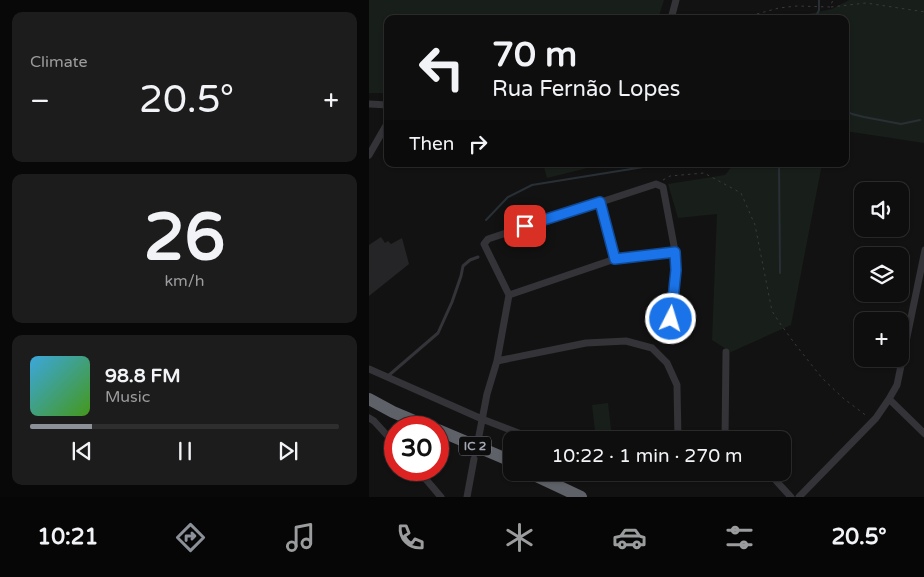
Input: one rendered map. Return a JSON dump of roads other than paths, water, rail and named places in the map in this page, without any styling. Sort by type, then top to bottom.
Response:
[{"type":"highway","points":[[369,399],[402,416]]},
{"type":"highway","points":[[369,405],[393,416]]},
{"type":"highway","name":"IC 2","points":[[449,435],[503,458]]},
{"type":"highway","name":"IC 2","points":[[449,441],[503,463]]},
{"type":"highway","points":[[547,481],[581,497]]},
{"type":"highway","points":[[556,481],[589,497]]},
{"type":"street","points":[[672,15],[676,0]]},
{"type":"street","points":[[369,104],[384,105]]},
{"type":"street","points":[[369,155],[384,129]]},
{"type":"street","points":[[478,442],[497,361],[509,294],[487,253],[484,244],[488,239],[600,202],[659,185],[675,252],[676,270],[671,319],[676,331]]},
{"type":"street","points":[[600,202],[615,259]]},
{"type":"street","points":[[799,497],[873,421],[897,385],[924,250]]},
{"type":"street","points":[[509,294],[615,259],[675,252]]},
{"type":"street","points":[[497,361],[585,343],[626,341],[652,348],[667,362],[677,385],[678,431]]},
{"type":"street","points":[[725,431],[726,352]]},
{"type":"street","points":[[369,369],[513,431]]},
{"type":"street","points":[[889,399],[924,434]]},
{"type":"street","points":[[369,418],[384,432]]},
{"type":"street","points":[[467,497],[474,459]]},
{"type":"street","points":[[427,481],[441,497]]},
{"type":"street","points":[[776,481],[791,497]]},
{"type":"lane","points":[[387,377],[438,332],[452,302],[463,266],[477,256]]},
{"type":"waterway","points":[[817,15],[819,0]]},
{"type":"waterway","points":[[849,112],[901,124],[920,120]]},
{"type":"waterway","points":[[486,220],[508,197],[532,185],[643,167]]},
{"type":"waterway","points":[[779,167],[780,273]]}]
